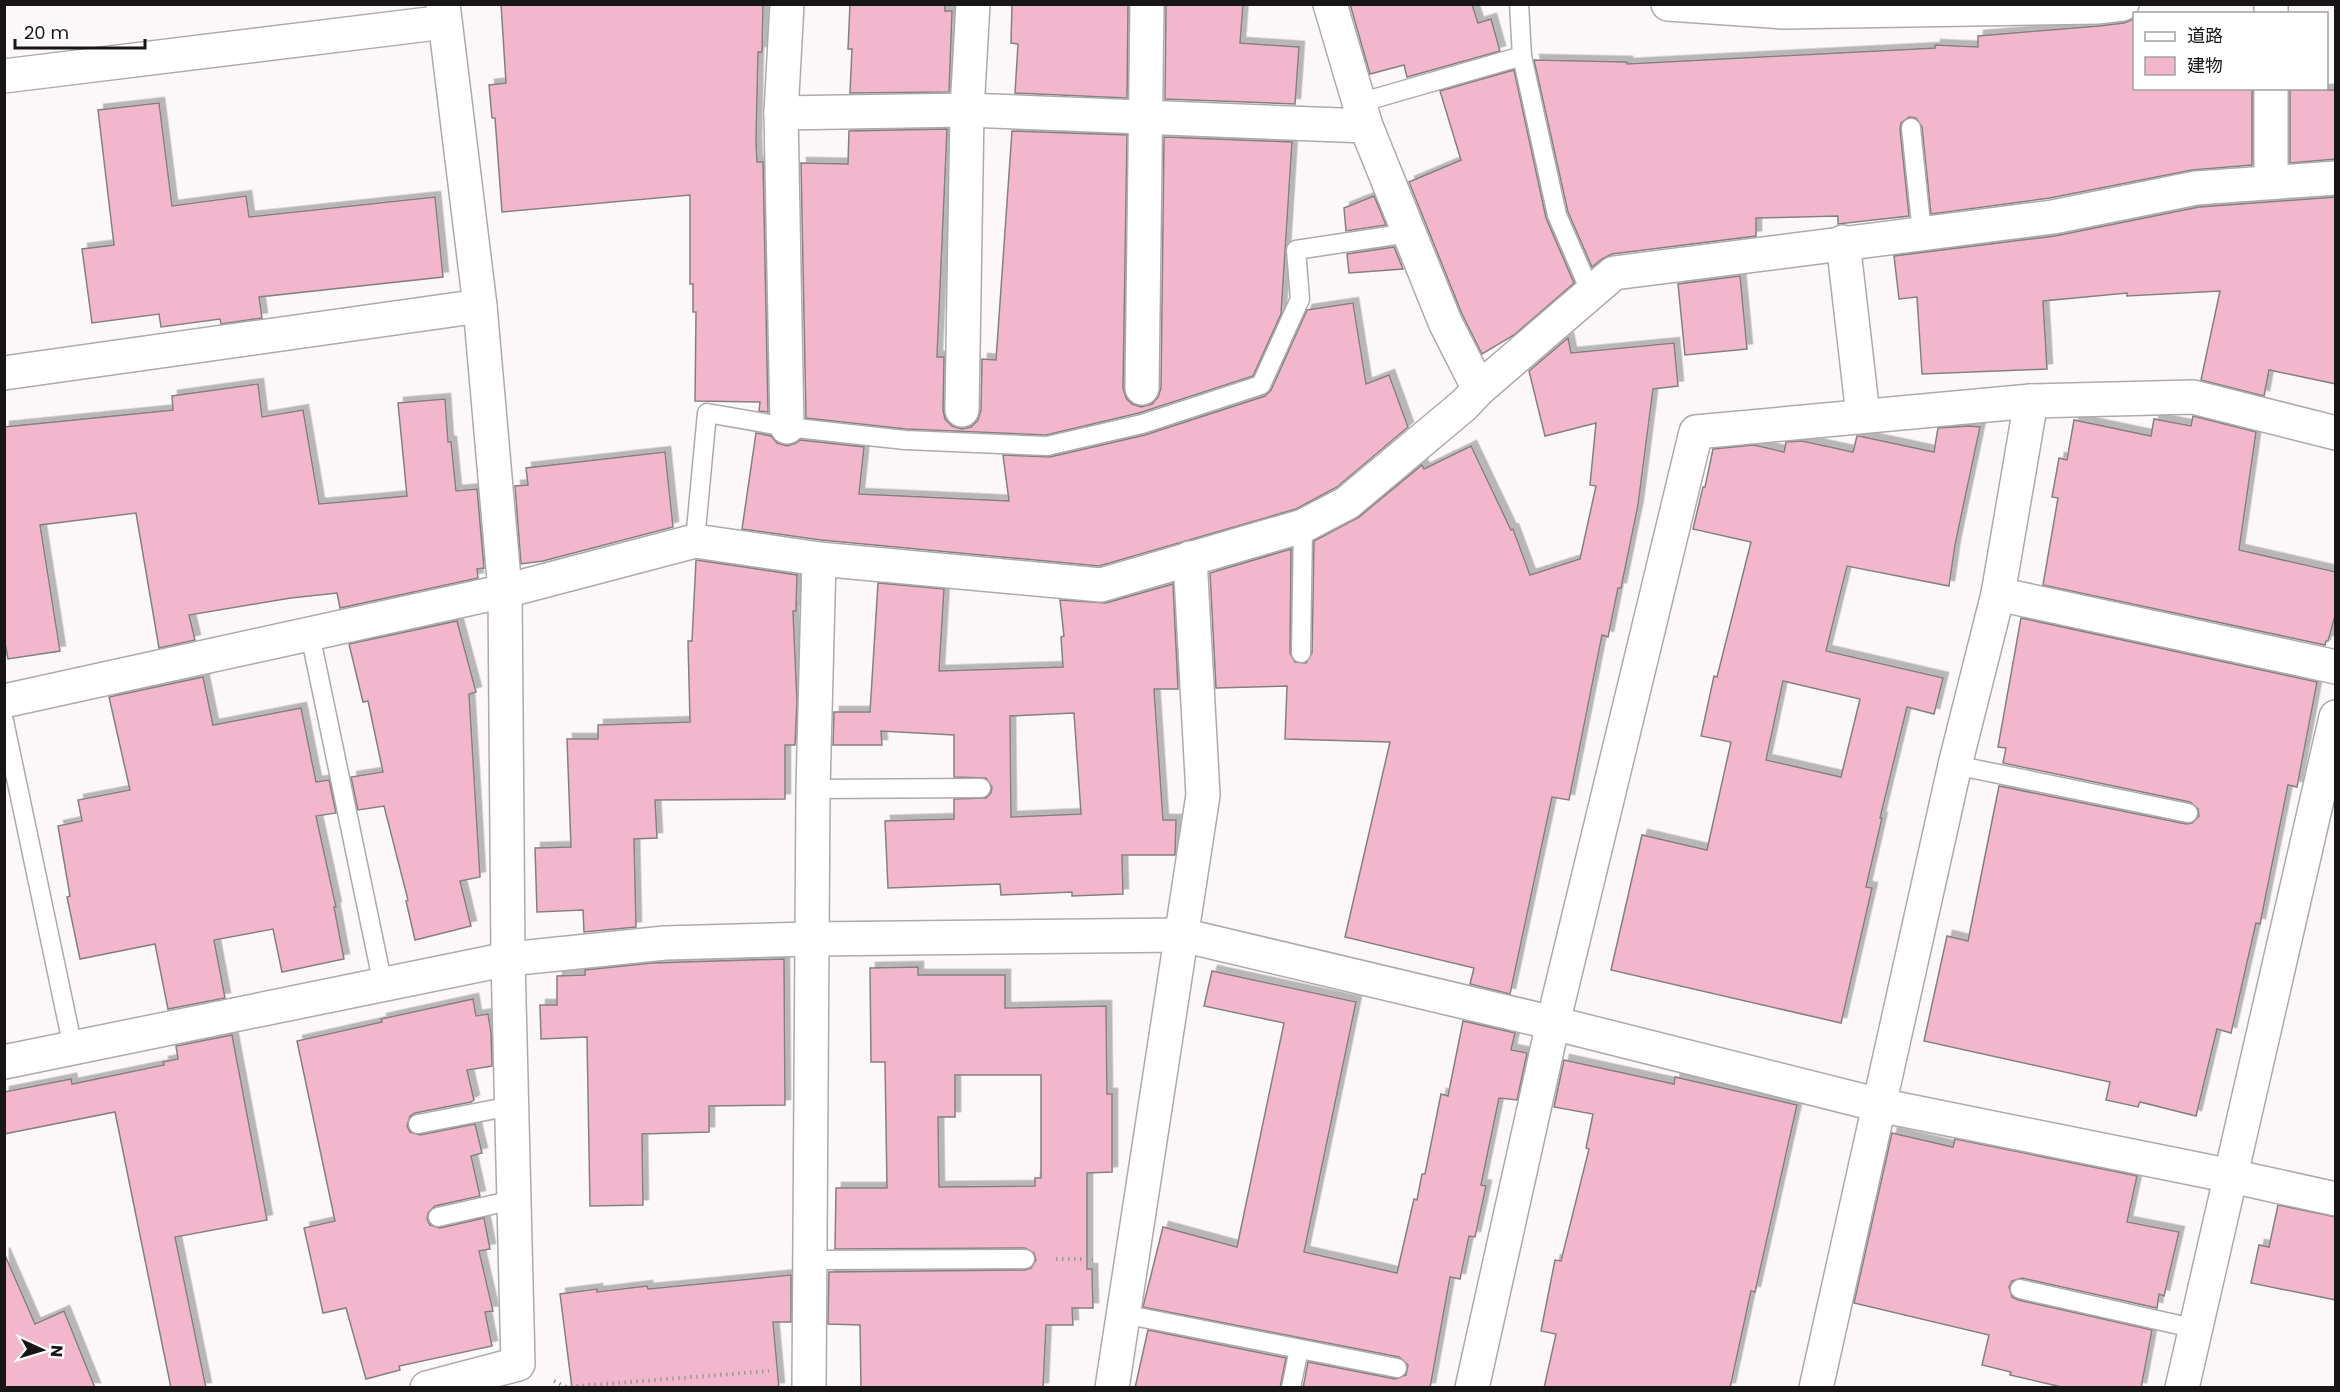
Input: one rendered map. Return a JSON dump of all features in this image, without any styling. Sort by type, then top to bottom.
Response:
[{"type":"street","points":[[787,4],[781,113],[787,427]]},
{"type":"street","points":[[962,410],[967,110],[973,4]]},
{"type":"street","points":[[1142,388],[1147,4]]},
{"type":"street","points":[[1330,4],[1363,115],[1445,322],[1479,389]]},
{"type":"street","points":[[1668,4],[1744,7],[1783,12],[2097,7],[2122,4]]},
{"type":"street","points":[[4,76],[444,13],[480,306],[505,591],[508,959],[518,1364],[427,1388]]},
{"type":"street","points":[[2271,90],[2271,181]]},
{"type":"street","points":[[781,113],[967,110],[1146,118],[1363,115]]},
{"type":"street","points":[[4,701],[505,591],[696,541],[819,559],[1101,585],[1303,526],[1347,503],[1464,405],[1479,389],[1614,273],[2053,217],[2196,188],[2336,178]]},
{"type":"street","points":[[1843,242],[1863,415]]},
{"type":"street","points":[[4,373],[480,306]]},
{"type":"street","points":[[1472,1388],[1553,1023],[1696,432],[2031,401],[2193,397],[2336,433]]},
{"type":"street","points":[[1816,1388],[1955,765],[1998,594],[2031,401]]},
{"type":"street","points":[[1112,1388],[1203,795],[1190,558]]},
{"type":"street","points":[[809,1377],[813,789],[819,559]]},
{"type":"street","points":[[1998,594],[2336,667]]},
{"type":"street","points":[[2182,1388],[2336,717]]},
{"type":"street","points":[[4,1062],[508,959],[664,943],[1182,935],[1553,1023],[1879,1105],[2336,1199]]},
{"type":"lane","points":[[1519,4],[1522,56],[1557,215],[1590,293]]},
{"type":"lane","points":[[1363,115],[1522,56]]},
{"type":"lane","points":[[1911,128],[1922,232]]},
{"type":"lane","points":[[696,541],[707,413],[787,427],[905,440],[1047,446],[1142,424],[1261,385],[1300,299],[1296,250],[1409,232]]},
{"type":"lane","points":[[1300,653],[1303,526]]},
{"type":"lane","points":[[310,634],[383,985]]},
{"type":"lane","points":[[4,721],[73,1048]]},
{"type":"lane","points":[[1955,765],[2188,813]]},
{"type":"lane","points":[[813,789],[981,788]]},
{"type":"lane","points":[[418,1124],[511,1106]]},
{"type":"lane","points":[[438,1217],[513,1200]]},
{"type":"lane","points":[[810,1260],[1025,1259]]},
{"type":"lane","points":[[2020,1289],[2197,1329]]},
{"type":"lane","points":[[1123,1314],[1397,1368]]},
{"type":"lane","points":[[1291,1388],[1299,1349]]},
{"type":"path","points":[[1025,1259],[1131,1260]]},
{"type":"path","points":[[518,1364],[566,1388],[809,1377]]},
{"type":"building","points":[[501,4],[763,4],[762,52],[758,52],[756,141],[757,162],[763,162],[768,412],[759,411],[760,402],[695,401],[696,312],[693,312],[693,284],[690,284],[690,195],[502,212],[495,118],[492,118],[489,85],[506,83]]},
{"type":"building","points":[[850,4],[945,4],[945,11],[952,11],[949,92],[850,93],[852,49],[848,49]]},
{"type":"building","points":[[1012,4],[1128,4],[1127,98],[1015,93],[1018,44],[1011,43]]},
{"type":"building","points":[[1166,4],[1243,4],[1240,43],[1299,47],[1295,104],[1165,99]]},
{"type":"building","points":[[1350,4],[1472,4],[1478,23],[1491,19],[1500,51],[1407,77],[1404,65],[1370,74]]},
{"type":"building","points":[[2133,19],[2133,90],[2252,90],[2252,165],[2192,170],[2050,198],[1931,214],[1922,127],[1916,118],[1909,117],[1901,123],[1900,129],[1909,216],[1838,224],[1838,216],[1756,218],[1756,236],[1612,254],[1592,267],[1568,212],[1534,60],[1627,62],[1627,64],[1935,48],[1935,45],[1978,47],[1978,36],[2124,23]]},
{"type":"building","points":[[1514,70],[1546,218],[1574,283],[1514,335],[1482,354],[1462,314],[1409,182],[1461,160],[1440,91]]},
{"type":"building","points":[[2290,90],[2336,90],[2336,159],[2290,163]]},
{"type":"building","points":[[159,103],[172,206],[246,196],[249,217],[435,197],[443,277],[259,297],[262,318],[221,324],[220,319],[161,327],[159,314],[92,323],[82,249],[114,245],[98,110]]},
{"type":"building","points":[[947,129],[937,357],[944,357],[943,410],[945,419],[952,426],[962,429],[971,427],[978,420],[981,410],[982,359],[996,360],[1012,131],[1127,135],[1123,388],[1126,398],[1132,404],[1141,407],[1152,404],[1161,388],[1164,137],[1292,142],[1281,314],[1253,376],[1139,413],[1046,435],[906,429],[806,418],[801,163],[848,164],[849,131]]},
{"type":"building","points":[[1374,196],[1386,225],[1346,231],[1344,208]]},
{"type":"building","points":[[2336,197],[2336,384],[2269,370],[2264,396],[2201,380],[2220,291],[2127,296],[2127,293],[2043,301],[2047,369],[1922,374],[1917,297],[1899,299],[1894,256],[2055,236],[2199,207]]},
{"type":"building","points":[[1394,247],[1403,269],[1349,273],[1347,254]]},
{"type":"building","points":[[1740,276],[1747,349],[1685,355],[1678,284]]},
{"type":"building","points":[[1353,303],[1366,384],[1389,375],[1408,427],[1337,487],[1296,509],[1099,566],[821,540],[742,529],[756,433],[771,436],[777,443],[787,446],[800,440],[864,447],[859,494],[1009,501],[1003,455],[1050,457],[1145,435],[1265,396],[1271,390],[1307,310]]},
{"type":"building","points":[[1568,338],[1571,353],[1674,343],[1678,386],[1653,389],[1638,505],[1621,588],[1618,588],[1608,637],[1602,635],[1569,800],[1552,797],[1510,994],[1470,984],[1474,968],[1345,937],[1390,742],[1285,739],[1287,686],[1216,688],[1210,573],[1291,549],[1290,653],[1295,662],[1306,663],[1312,653],[1314,541],[1359,517],[1422,465],[1424,469],[1471,446],[1511,530],[1513,529],[1530,575],[1580,559],[1596,486],[1590,485],[1596,423],[1545,436],[1529,371]]},
{"type":"building","points":[[258,384],[262,417],[303,410],[319,504],[407,496],[398,403],[445,399],[448,442],[451,442],[456,491],[477,489],[484,568],[477,569],[478,578],[340,608],[337,593],[291,598],[189,615],[195,640],[159,648],[136,513],[40,525],[60,651],[8,659],[4,638],[4,427],[173,410],[172,396]]},
{"type":"building","points":[[2193,416],[2256,432],[2239,550],[2336,572],[2336,612],[2325,645],[2043,585],[2058,498],[2052,497],[2059,458],[2067,460],[2074,420],[2151,436],[2154,419],[2191,426]]},
{"type":"building","points":[[1980,427],[1955,545],[1949,586],[1847,566],[1826,651],[1943,678],[1934,714],[1907,707],[1880,818],[1882,818],[1866,887],[1872,888],[1841,1023],[1611,970],[1642,835],[1707,850],[1731,742],[1701,736],[1714,676],[1717,677],[1751,542],[1693,529],[1713,449],[1754,445],[1784,452],[1786,442],[1802,441],[1853,452],[1857,436],[1859,436],[1934,452],[1938,428]],"holes":[[[1783,681],[1860,699],[1841,777],[1766,760]]]},
{"type":"building","points":[[665,452],[673,527],[543,561],[521,564],[515,486],[528,485],[526,468]]},
{"type":"building","points":[[696,560],[797,575],[796,611],[793,611],[797,702],[795,745],[785,745],[785,799],[655,800],[657,838],[634,839],[636,927],[584,932],[583,910],[537,912],[535,848],[571,847],[567,739],[598,739],[598,725],[690,722],[688,641],[692,641]]},
{"type":"building","points":[[878,583],[944,589],[939,671],[1063,667],[1061,637],[1064,636],[1060,600],[1106,603],[1173,584],[1178,689],[1154,689],[1163,820],[1176,820],[1175,855],[1122,855],[1123,894],[1072,896],[1072,892],[1001,895],[1000,884],[888,888],[885,821],[954,819],[954,799],[986,798],[991,793],[992,787],[986,778],[954,777],[954,735],[881,731],[882,745],[833,745],[834,712],[870,712]],"holes":[[[1074,713],[1081,814],[1011,817],[1010,716]]]},
{"type":"building","points":[[2021,618],[2317,682],[2297,787],[2288,785],[2260,924],[2256,923],[2231,1033],[2217,1029],[2196,1116],[2140,1102],[2138,1107],[2106,1100],[2110,1082],[1924,1041],[1947,936],[1968,941],[1999,786],[2186,824],[2192,823],[2199,816],[2198,809],[2190,802],[2003,763],[2006,748],[1998,747]]},
{"type":"building","points":[[457,621],[476,692],[469,694],[480,877],[460,881],[471,926],[415,940],[406,901],[408,900],[384,806],[358,810],[351,777],[383,772],[368,701],[363,702],[349,644]]},
{"type":"building","points":[[203,677],[213,725],[301,708],[316,782],[329,780],[336,813],[316,816],[336,907],[334,907],[344,959],[282,972],[273,929],[214,940],[225,998],[168,1009],[155,944],[80,959],[67,897],[70,896],[58,826],[82,821],[78,800],[130,790],[109,697]]},
{"type":"building","points":[[784,959],[785,1105],[709,1106],[709,1132],[642,1134],[643,1205],[590,1206],[587,1037],[541,1039],[540,1005],[557,1005],[557,976],[585,975],[585,970],[652,963]]},
{"type":"building","points":[[918,967],[918,975],[1005,975],[1005,1008],[1106,1006],[1107,1094],[1112,1094],[1112,1172],[1087,1173],[1087,1269],[1092,1269],[1093,1308],[1072,1308],[1073,1325],[1046,1325],[1043,1388],[861,1388],[860,1325],[828,1324],[829,1272],[1025,1270],[1031,1268],[1036,1260],[1034,1253],[1025,1248],[835,1249],[836,1188],[887,1188],[885,1062],[871,1062],[870,968]],"holes":[[[955,1075],[1041,1075],[1041,1178],[1035,1178],[1035,1186],[939,1187],[938,1117],[955,1117]]]},
{"type":"building","points":[[1212,971],[1356,1002],[1304,1252],[1397,1273],[1414,1199],[1417,1200],[1422,1174],[1425,1174],[1441,1094],[1448,1096],[1463,1021],[1515,1033],[1511,1050],[1527,1053],[1517,1100],[1499,1098],[1481,1185],[1486,1186],[1475,1237],[1469,1236],[1460,1279],[1450,1277],[1430,1388],[1303,1388],[1308,1362],[1395,1379],[1406,1375],[1408,1365],[1399,1357],[1143,1307],[1163,1227],[1237,1247],[1284,1023],[1204,1006]]},
{"type":"building","points":[[473,999],[476,1016],[488,1014],[492,1066],[467,1070],[474,1100],[415,1113],[410,1116],[407,1126],[410,1132],[420,1135],[475,1124],[482,1153],[471,1156],[480,1196],[435,1206],[428,1213],[427,1219],[430,1225],[440,1228],[484,1218],[490,1249],[479,1251],[493,1311],[485,1312],[492,1346],[399,1366],[400,1370],[366,1379],[346,1308],[323,1313],[304,1228],[335,1221],[297,1041],[382,1022],[381,1019]]},
{"type":"building","points":[[232,1035],[267,1220],[175,1237],[206,1388],[171,1388],[115,1112],[4,1134],[4,1092],[71,1079],[72,1084],[164,1065],[163,1062],[178,1059],[176,1046]]},
{"type":"building","points":[[1564,1060],[1674,1084],[1675,1077],[1797,1105],[1755,1292],[1751,1291],[1730,1388],[1544,1388],[1556,1334],[1541,1331],[1555,1260],[1561,1261],[1589,1149],[1586,1148],[1593,1114],[1554,1107]]},
{"type":"building","points":[[1892,1133],[1953,1147],[1955,1139],[2137,1176],[2127,1222],[2179,1232],[2164,1296],[2159,1294],[2157,1308],[2022,1278],[2012,1281],[2009,1287],[2012,1297],[2018,1300],[2152,1330],[2141,1388],[2066,1388],[2010,1375],[2011,1372],[1982,1365],[1989,1335],[1854,1303]]},
{"type":"building","points":[[2278,1205],[2336,1217],[2336,1300],[2251,1283],[2259,1245],[2269,1247]]},
{"type":"building","points":[[4,1253],[35,1324],[64,1311],[95,1388],[4,1388]]},
{"type":"building","points":[[791,1275],[791,1322],[773,1322],[779,1388],[572,1388],[560,1294],[647,1286],[648,1289]]},
{"type":"building","points":[[1148,1330],[1286,1358],[1280,1388],[1135,1388]]}]
